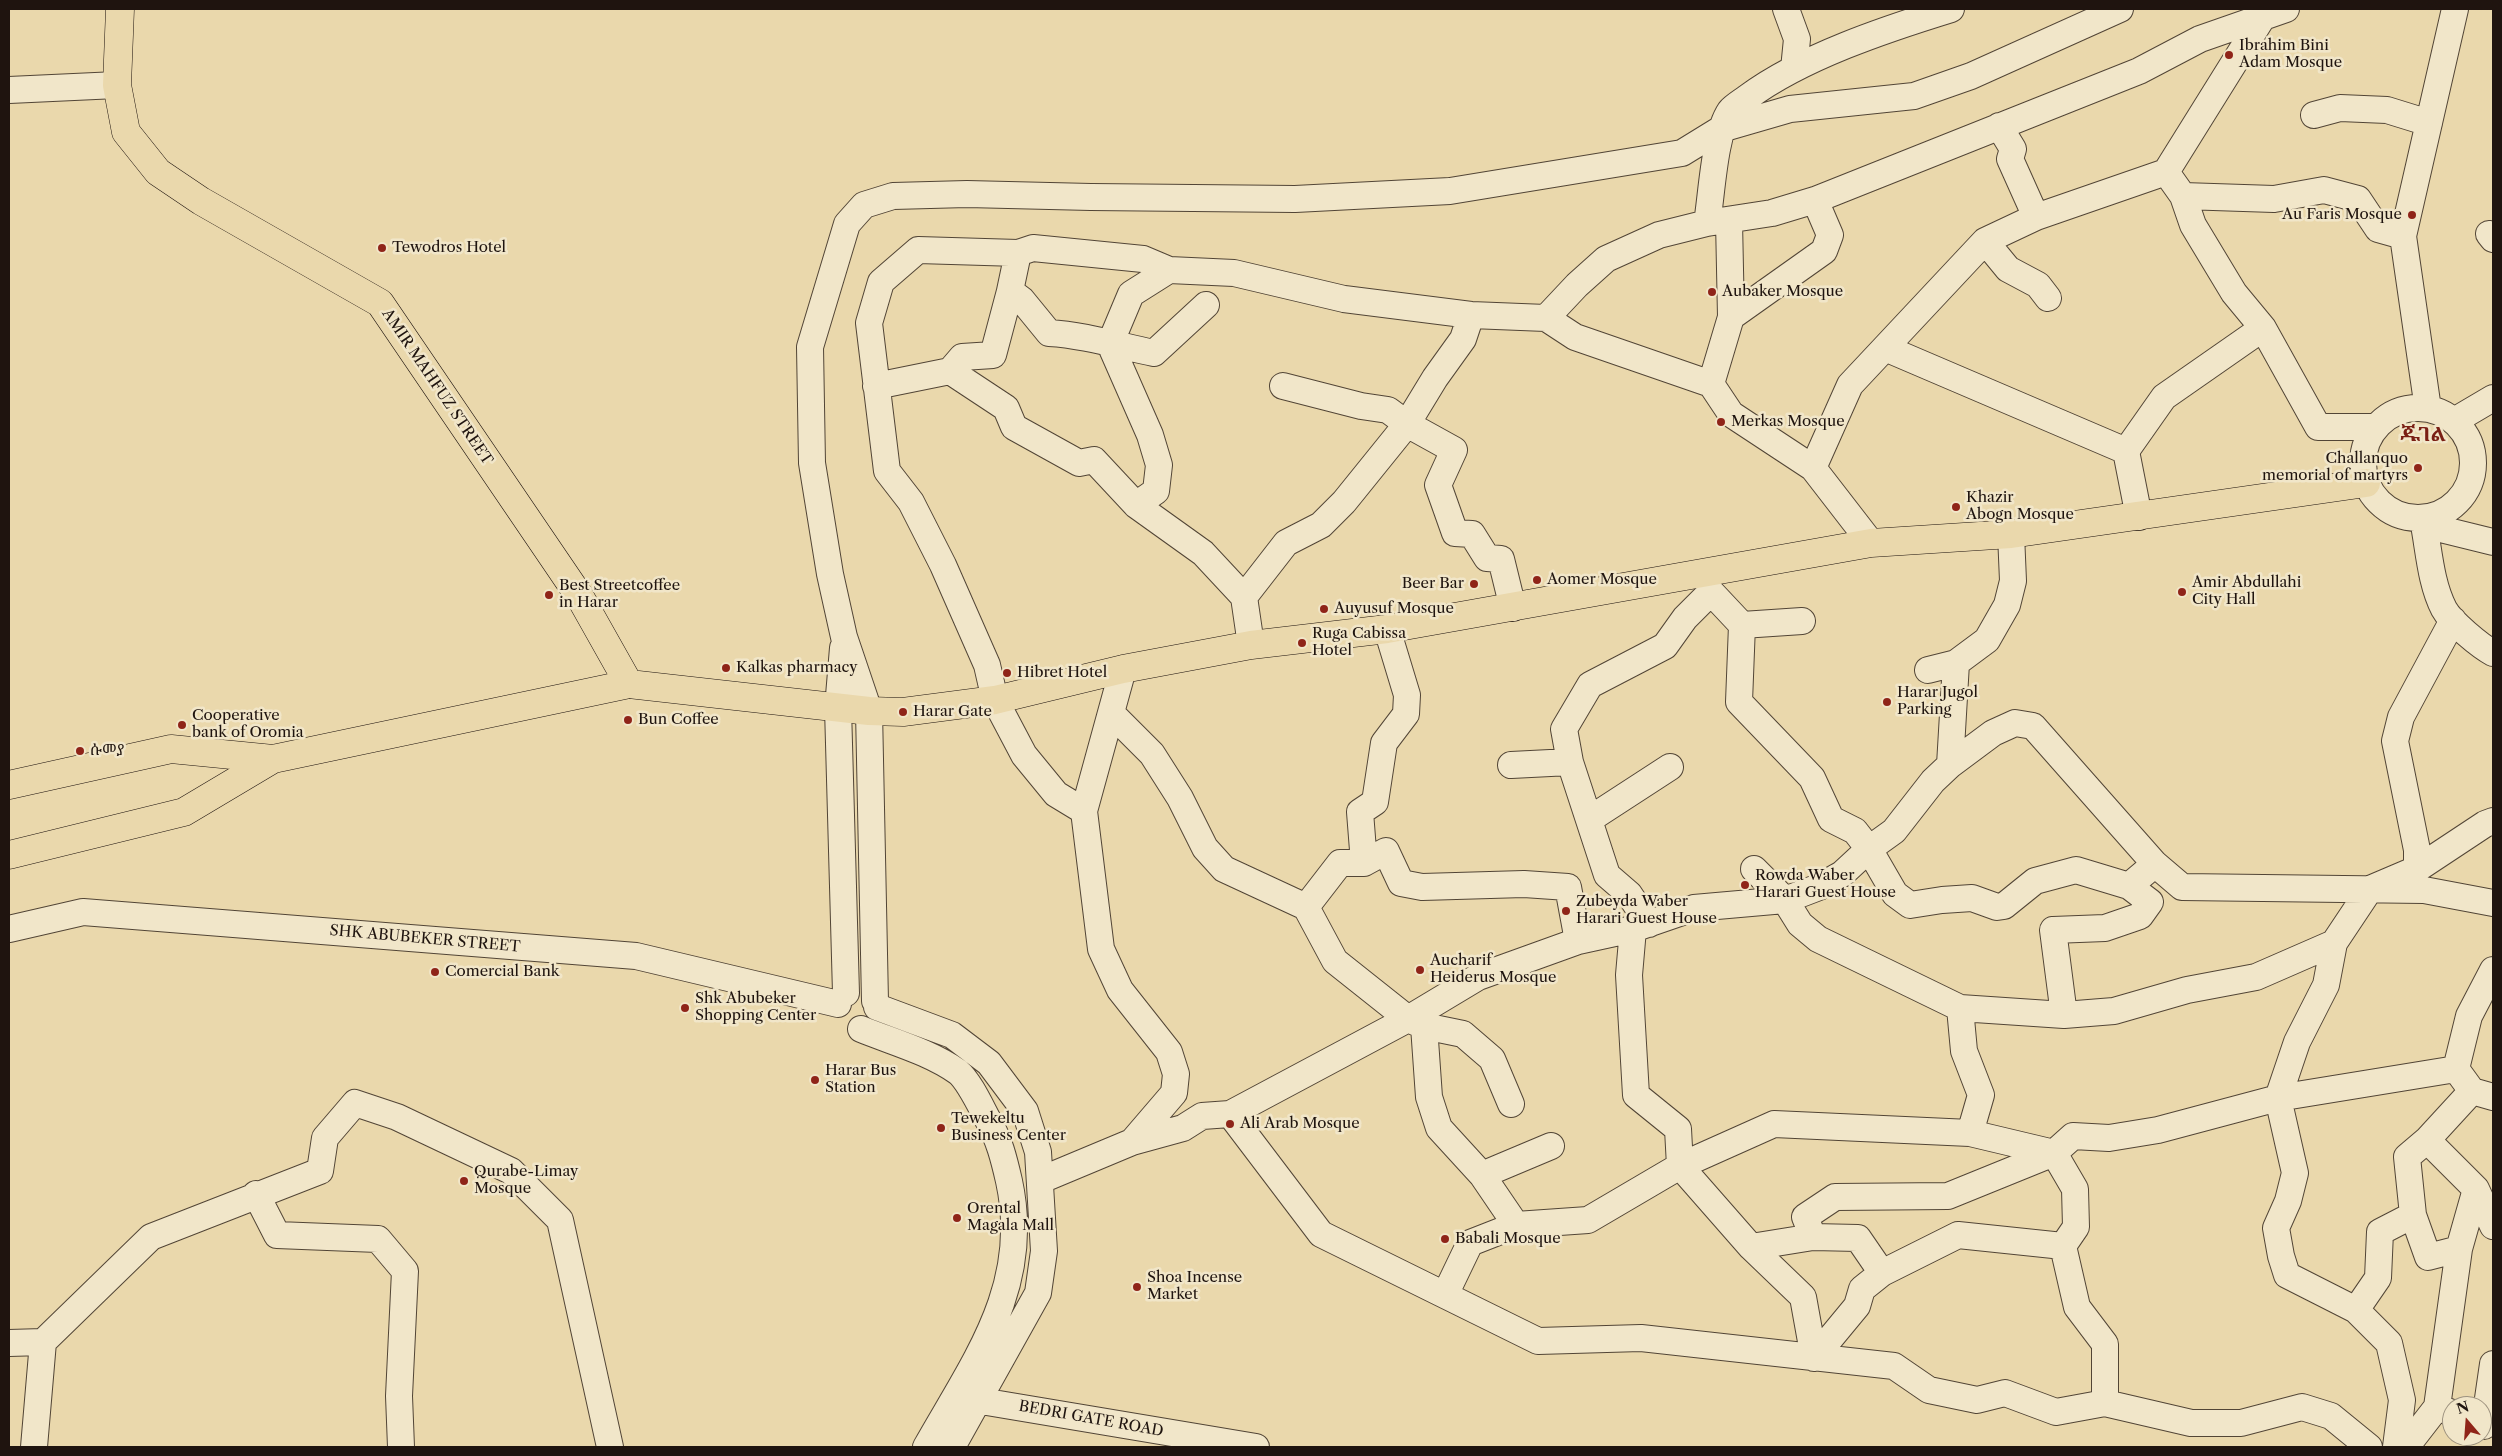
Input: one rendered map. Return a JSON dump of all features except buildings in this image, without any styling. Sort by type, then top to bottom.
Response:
[{"type":"main road","name":"AMIR MAHFUZ STREET","points":[[120,9],[117,85],[126,132],[158,172],[201,201],[380,303],[580,597],[629,684]]},
{"type":"main road","points":[[9,785],[171,749],[273,759],[629,684],[838,708],[903,712],[995,700],[1123,668],[1251,645],[1387,629],[1871,544],[2011,534],[2366,483]]},
{"type":"main road","points":[[9,855],[184,812],[273,759]]},
{"type":"street","points":[[1786,9],[1797,39],[1794,70]]},
{"type":"street","points":[[1711,384],[1731,317],[1718,222],[1721,129],[1731,110],[1759,89],[1794,70],[1886,29],[1951,9]]},
{"type":"street","points":[[861,1030],[872,1024],[878,1013],[876,1004],[869,711],[844,637],[830,574],[812,464],[810,347],[847,224],[864,205],[893,196],[967,194],[1091,198],[1295,199],[1450,191],[1682,152],[1721,129],[1790,110],[1914,96],[1971,76],[2120,9]]},
{"type":"street","points":[[1546,318],[1577,285],[1606,259],[1659,235],[1772,213],[1815,200],[2139,71],[2200,39],[2286,9]]},
{"type":"street","points":[[2428,409],[2403,236],[2456,9]]},
{"type":"street","points":[[1813,468],[1850,385],[1985,241],[2036,217],[2166,172],[2262,18]]},
{"type":"street","points":[[9,90],[117,85]]},
{"type":"street","points":[[2314,115],[2340,108],[2387,110],[2429,123]]},
{"type":"street","points":[[1999,126],[2012,149],[2010,159],[2036,217]]},
{"type":"street","points":[[2166,172],[2184,196],[2193,225],[2234,292],[2263,328],[2318,427],[2376,427]]},
{"type":"street","points":[[2184,196],[2274,199],[2324,190],[2358,199],[2378,229],[2403,236]]},
{"type":"street","points":[[1731,317],[1824,251],[1830,235],[1815,200]]},
{"type":"street","points":[[1985,241],[2008,269],[2038,285],[2048,298]]},
{"type":"street","points":[[1084,811],[1056,794],[1024,755],[995,700],[987,665],[943,565],[910,502],[887,471],[869,323],[881,282],[918,250],[1018,253],[1033,248],[1142,259],[1169,270],[1234,273],[1344,299],[1470,314],[1546,318],[1575,336],[1711,384],[1731,414],[1813,468],[1871,544]]},
{"type":"street","points":[[876,386],[950,371],[962,357],[993,355],[1018,253]]},
{"type":"street","points":[[1136,505],[1156,491],[1159,465],[1150,435],[1110,344],[1131,294],[1169,270]]},
{"type":"street","points":[[1010,290],[1022,300],[1049,333],[1080,335],[1110,344],[1154,353],[1206,305]]},
{"type":"street","points":[[1244,597],[1286,543],[1321,525],[1344,502],[1407,424],[1435,378],[1463,339],[1470,314]]},
{"type":"street","points":[[2139,517],[2126,451],[2164,397],[2263,328]]},
{"type":"street","points":[[1885,348],[2126,451]]},
{"type":"street","points":[[950,371],[1006,408],[1014,427],[1079,463],[1094,460],[1136,505],[1203,553],[1244,597],[1251,645]]},
{"type":"street","points":[[1283,386],[1361,406],[1388,410],[1407,424],[1454,450],[1438,485],[1455,533],[1472,534],[1487,558],[1501,559],[1514,608]]},
{"type":"street","points":[[2454,421],[2493,398]]},
{"type":"street","points":[[2422,521],[2439,514],[2455,504],[2466,489],[2472,472],[2472,453],[2466,436],[2454,421],[2442,413],[2414,408],[2386,417],[2368,439],[2363,454],[2362,468],[2366,483],[2374,498],[2387,509],[2403,516],[2492,542]]},
{"type":"street","points":[[2422,521],[2435,584],[2444,610],[2453,620],[2493,653]]},
{"type":"street","points":[[1928,670],[1956,663],[1987,640],[2007,605],[2013,581],[2011,534]]},
{"type":"street","points":[[1814,1358],[1803,1298],[1751,1247],[1680,1166],[1678,1128],[1636,1095],[1629,975],[1641,926],[1629,894],[1607,875],[1570,762],[1564,729],[1590,685],[1665,646],[1684,618],[1710,592],[1742,625],[1739,702],[1812,778],[1831,819],[1855,831],[1869,849],[1895,894],[1910,905],[1972,898],[1997,907],[2004,906],[2035,881],[2076,870],[2129,886],[2150,902],[2140,916],[2104,928],[2053,930],[2064,1015]]},
{"type":"street","points":[[2417,869],[2417,850],[2395,741],[2401,717],[2453,620]]},
{"type":"street","points":[[1742,625],[1802,621]]},
{"type":"street","points":[[1364,863],[1360,812],[1375,802],[1384,742],[1406,714],[1407,695],[1387,629]]},
{"type":"street","points":[[844,637],[838,708],[844,862],[842,999],[839,1017],[842,1023],[848,1027],[861,1030],[933,1058],[960,1074],[996,1133],[1004,1160],[1016,1226],[1011,1274],[1001,1307],[983,1347],[949,1441]]},
{"type":"street","points":[[1950,765],[1956,663]]},
{"type":"street","points":[[1123,668],[1084,811],[1101,949],[1120,990],[1169,1052],[1176,1074],[1174,1093],[1132,1142]]},
{"type":"street","points":[[1112,713],[1152,754],[1180,798],[1205,848],[1224,869],[1306,907],[1335,961],[1416,1022],[1464,1034],[1492,1059],[1511,1104]]},
{"type":"street","points":[[1041,1180],[1132,1142],[1183,1128],[1202,1116],[1230,1114],[1416,1022],[1478,977],[1578,941],[1641,926],[1694,908],[1785,900],[1819,887],[1842,874],[1869,849],[1894,831],[1933,781],[1950,765],[1993,733],[2015,723],[2033,726],[2155,864],[2182,887],[2424,890],[2493,903]]},
{"type":"street","points":[[1511,765],[1570,762]]},
{"type":"street","points":[[1590,819],[1670,767]]},
{"type":"street","points":[[2396,1447],[2402,1400],[2388,1342],[2356,1310],[2287,1275],[2280,1256],[2276,1228],[2288,1201],[2295,1173],[2278,1098],[2297,1042],[2326,985],[2334,943],[2370,889],[2417,869],[2485,824],[2493,821]]},
{"type":"street","points":[[1306,907],[1340,863],[1364,863],[1386,851],[1400,883],[1422,887],[1524,884],[1568,887],[1607,875]]},
{"type":"street","points":[[844,862],[873,864]]},
{"type":"street","points":[[2129,886],[2155,864]]},
{"type":"street","points":[[1754,869],[1785,900],[1800,924],[1818,939],[1960,1008],[2064,1015],[2114,1011],[2187,990],[2256,977],[2334,943]]},
{"type":"street","points":[[1568,887],[1578,941]]},
{"type":"street","name":"SHK ABUBEKER STREET","points":[[9,929],[83,912],[636,956],[842,999]]},
{"type":"street","points":[[2456,1069],[2469,1016],[2493,970]]},
{"type":"street","points":[[842,999],[859,990],[871,995],[876,1004],[952,1035],[989,1063],[1025,1111],[1038,1152],[1044,1251],[1038,1293],[966,1398]]},
{"type":"street","points":[[1960,1008],[1964,1051],[1981,1095],[1970,1133]]},
{"type":"street","points":[[1416,1022],[1429,1097],[1439,1128],[1482,1175],[1516,1225]]},
{"type":"street","points":[[969,1088],[989,1063]]},
{"type":"street","points":[[1813,1237],[1805,1217],[1835,1197],[1948,1196],[2054,1153],[2073,1136],[2109,1138],[2158,1130],[2278,1098],[2456,1069]]},
{"type":"street","points":[[2456,1069],[2483,1094],[2407,1157],[2412,1215],[2428,1257],[2459,1249]]},
{"type":"street","points":[[34,1447],[43,1342],[150,1237],[256,1194],[320,1171],[325,1138],[355,1103],[396,1117],[512,1171],[560,1220],[610,1447]]},
{"type":"street","points":[[1230,1114],[1321,1234],[1538,1341],[1641,1338],[1894,1366],[1929,1390],[1977,1400],[2005,1394],[2056,1412],[2105,1402],[2191,1423],[2241,1422],[2302,1407],[2331,1416],[2369,1447]]},
{"type":"street","points":[[1445,1295],[1470,1243],[1516,1225],[1588,1220],[1680,1166],[1774,1124],[1970,1133],[2054,1153],[2075,1189],[2076,1227],[2063,1246],[2077,1308],[2105,1344],[2105,1402]]},
{"type":"street","points":[[2427,1140],[2476,1189],[2493,1226]]},
{"type":"street","points":[[1482,1175],[1551,1146]]},
{"type":"street","points":[[2446,1396],[2459,1249],[2476,1189]]},
{"type":"street","points":[[256,1194],[277,1235],[378,1239],[405,1271],[399,1396],[401,1447]]},
{"type":"street","points":[[1948,1196],[1958,1235]]},
{"type":"street","points":[[2356,1310],[2378,1278],[2380,1232],[2412,1215]]},
{"type":"street","points":[[1814,1358],[1857,1306],[1862,1289],[1882,1274],[1958,1235],[2063,1246]]},
{"type":"street","points":[[1751,1247],[1813,1237],[1858,1238],[1882,1274]]},
{"type":"street","points":[[1014,1247],[1044,1251]]},
{"type":"street","points":[[9,1343],[43,1342]]},
{"type":"street","points":[[2489,1396],[2493,1364]]},
{"type":"street","name":"BEDRI GATE ROAD","points":[[966,1398],[1256,1447]]},
{"type":"street","points":[[2406,1447],[2442,1413]]},
{"type":"place","name":"Ibrahim Bini Adam Mosque","points":[[2229,55]]},
{"type":"place","name":"Au Faris Mosque","points":[[2412,215]]},
{"type":"place","name":"Tewodros Hotel","points":[[382,248]]},
{"type":"place","name":"Aubaker Mosque","points":[[1712,292]]},
{"type":"place","name":"Merkas Mosque","points":[[1721,422]]},
{"type":"place","name":"Challanquo memorial of martyrs","points":[[2418,468]]},
{"type":"place","name":"Khazir Abogn Mosque","points":[[1956,507]]},
{"type":"place","name":"Aomer Mosque","points":[[1537,580]]},
{"type":"place","name":"Beer Bar","points":[[1474,584]]},
{"type":"place","name":"Amir Abdullahi City Hall","points":[[2182,592]]},
{"type":"place","name":"Best Streetcoffee in Harar","points":[[549,595]]},
{"type":"place","name":"Auyusuf Mosque","points":[[1324,609]]},
{"type":"place","name":"Ruga Cabissa Hotel","points":[[1302,643]]},
{"type":"place","name":"Kalkas pharmacy","points":[[726,668]]},
{"type":"place","name":"Hibret Hotel","points":[[1007,673]]},
{"type":"place","name":"Harar Jugol Parking","points":[[1887,702]]},
{"type":"place","name":"Harar Gate","points":[[903,712]]},
{"type":"place","name":"Bun Coffee","points":[[628,720]]},
{"type":"place","name":"Cooperative bank of Oromia","points":[[182,725]]},
{"type":"place","name":"ሱመያ","points":[[80,751]]},
{"type":"place","name":"Rowda Waber Harari Guest House","points":[[1745,885]]},
{"type":"place","name":"Zubeyda Waber Harari Guest House","points":[[1566,911]]},
{"type":"place","name":"Aucharif Heiderus Mosque","points":[[1420,970]]},
{"type":"place","name":"Comercial Bank","points":[[435,972]]},
{"type":"place","name":"Shk Abubeker Shopping Center","points":[[685,1008]]},
{"type":"place","name":"Harar Bus Station","points":[[815,1080]]},
{"type":"place","name":"Ali Arab Mosque","points":[[1230,1124]]},
{"type":"place","name":"Tewekeltu Business Center","points":[[941,1128]]},
{"type":"place","name":"Qurabe-Limay Mosque","points":[[464,1181]]},
{"type":"place","name":"Orental Magala Mall","points":[[957,1218]]},
{"type":"place","name":"Babali Mosque","points":[[1445,1239]]},
{"type":"place","name":"Shoa Incense Market","points":[[1137,1287]]},
{"type":"district","name":"ጁገል","points":[[2423,435]]}]
